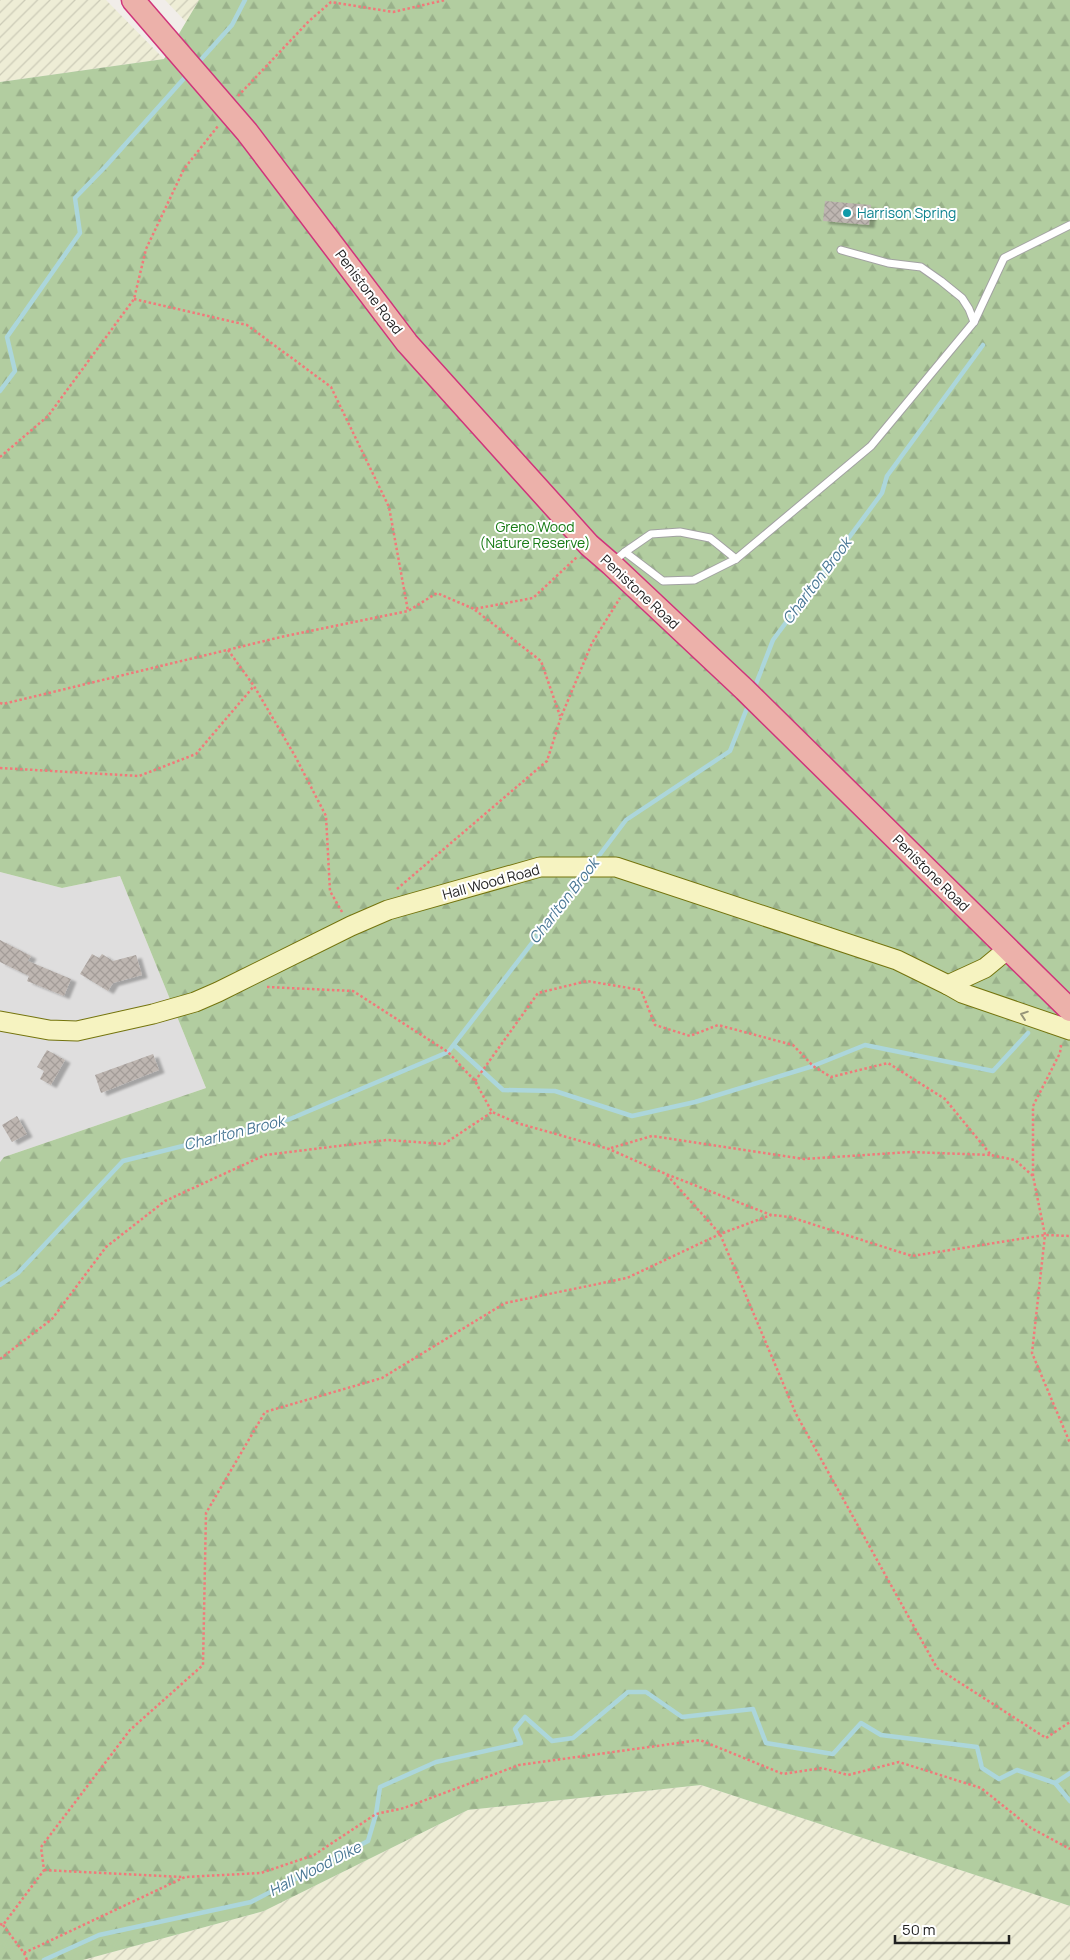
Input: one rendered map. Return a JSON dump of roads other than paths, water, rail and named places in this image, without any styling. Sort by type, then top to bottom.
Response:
[{"type":"highway","name":"Penistone Road","points":[[133,0],[247,132],[407,343],[588,545],[618,558],[629,581],[745,690],[1008,948],[1068,1023]]},
{"type":"main road","name":"Hall Wood Road","points":[[0,1021],[49,1030],[85,1029],[153,1014],[195,1002],[388,910],[540,867],[616,867],[896,960],[962,993],[1068,1023]]},
{"type":"main road","points":[[948,985],[985,968],[1008,948]]},
{"type":"lane","points":[[736,559],[710,538],[680,532],[651,534],[618,558],[663,581],[694,580],[736,559],[872,446],[974,322],[1004,258],[1070,225]]},
{"type":"lane","points":[[841,250],[888,263],[921,267],[962,298],[970,309],[974,322]]},
{"type":"waterway","points":[[197,64],[232,25],[245,0]]},
{"type":"waterway","points":[[0,391],[15,371],[7,337],[80,233],[75,198],[188,74]]},
{"type":"waterway","name":"Charlton Brook","points":[[754,689],[773,640],[882,493],[887,476],[983,345]]},
{"type":"waterway","name":"Charlton Brook","points":[[595,861],[626,820],[730,751],[749,703]]},
{"type":"waterway","name":"Charlton Brook","points":[[0,1285],[18,1273],[123,1161],[290,1119],[448,1052],[586,873]]},
{"type":"waterway","points":[[454,1045],[503,1090],[555,1091],[632,1116],[695,1102],[813,1066],[865,1045],[993,1071],[1028,1033]]},
{"type":"waterway","name":"Hall Wood Dike","points":[[44,1960],[99,1935],[251,1902],[368,1841],[376,1814],[380,1787],[436,1762],[521,1743],[515,1729],[525,1717],[552,1741],[573,1738],[628,1692],[646,1692],[682,1717],[753,1709],[766,1743],[833,1754],[861,1723],[881,1735],[977,1747],[982,1768],[999,1779],[1017,1770],[1055,1783],[1070,1801]]},
{"type":"waterway","points":[[1055,1783],[1070,1773]]},
{"type":"place","name":"Harrison Spring","points":[[847,213]]},
{"type":"park label","name":"Greno Wood (Nature Reserve)","points":[[535,536]]}]
